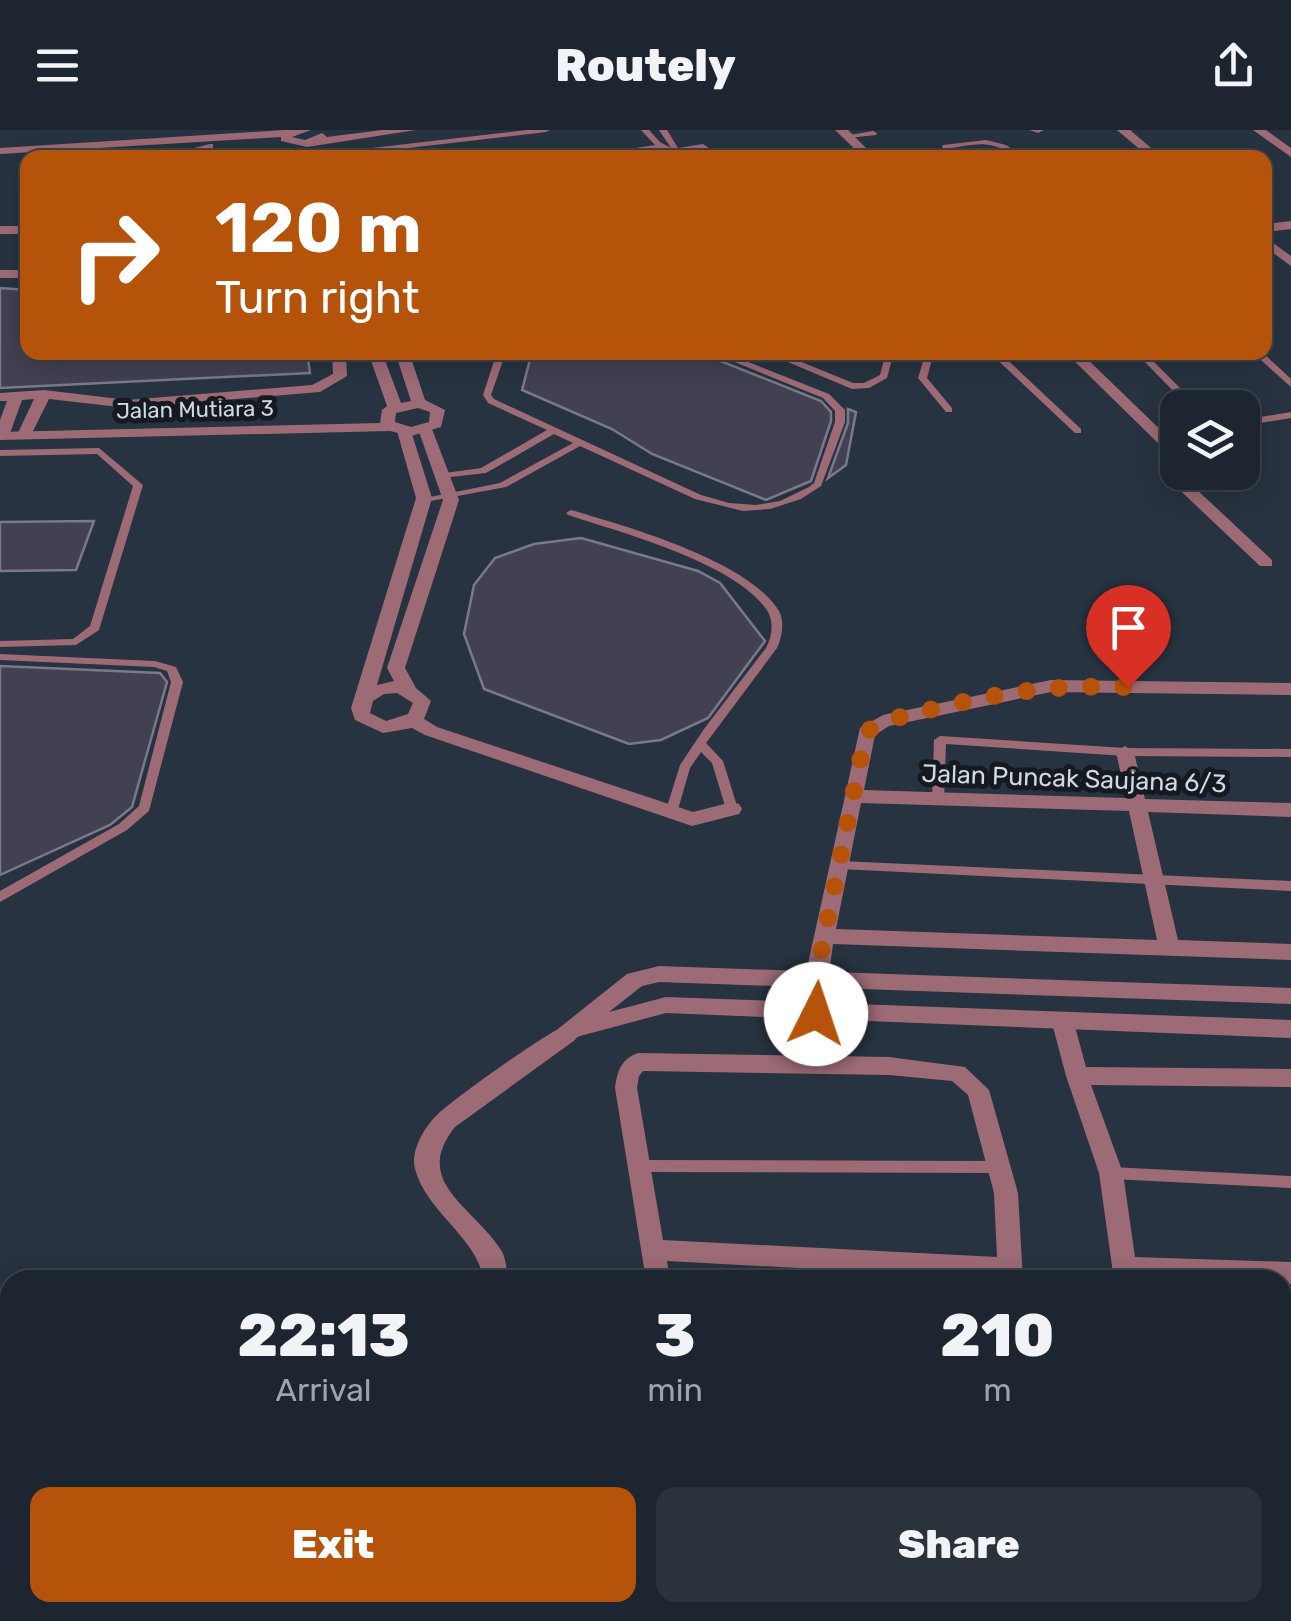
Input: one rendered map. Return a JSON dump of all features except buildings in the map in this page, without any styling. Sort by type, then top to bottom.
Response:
[{"type":"street","points":[[131,150],[292,144],[332,130]]},
{"type":"street","points":[[312,135],[410,130]]},
{"type":"street","points":[[1122,130],[1148,150]]},
{"type":"street","points":[[1265,134],[1291,136]]},
{"type":"street","points":[[1265,134],[1291,154]]},
{"type":"street","points":[[164,149],[292,144]]},
{"type":"street","points":[[2,436],[8,396],[44,394],[128,404],[315,389],[340,376],[339,360]]},
{"type":"street","points":[[378,360],[394,421],[424,501],[362,700],[361,716],[373,726],[393,727],[412,720],[419,714],[422,701],[407,689],[396,668],[450,496],[425,429]]},
{"type":"street","points":[[405,360],[419,403]]},
{"type":"street","points":[[1080,360],[1168,444],[1173,476],[1266,562]]},
{"type":"street","points":[[26,430],[44,394]]},
{"type":"street","points":[[394,421],[419,403]]},
{"type":"street","points":[[394,421],[425,429],[436,424],[440,415],[434,407],[419,403]]},
{"type":"street","name":"Jalan Mutiara 3","points":[[2,436],[26,430],[394,421]]},
{"type":"street","points":[[816,1014],[816,977],[866,732],[903,716],[1051,686],[1291,688]]},
{"type":"street","points":[[362,700],[381,688],[407,689]]},
{"type":"street","points":[[412,720],[430,731],[692,819],[732,809]]},
{"type":"street","points":[[1125,752],[1169,948]]},
{"type":"street","name":"Jalan Puncak Saujana 6/3","points":[[856,796],[1291,810]]},
{"type":"street","points":[[825,936],[1291,952]]},
{"type":"street","points":[[494,1270],[492,1257],[437,1192],[425,1166],[431,1140],[447,1120],[635,980],[659,974],[816,977],[1291,996]]},
{"type":"street","points":[[567,1034],[666,1005],[1063,1024],[1291,1029]]},
{"type":"street","points":[[1063,1024],[1111,1173],[1124,1270]]},
{"type":"street","points":[[656,1270],[626,1088],[628,1073],[638,1062],[758,1062],[957,1074],[978,1090],[1006,1194],[1011,1270]]},
{"type":"street","points":[[1077,1076],[1291,1078]]},
{"type":"street","points":[[653,1250],[939,1270]]},
{"type":"lane","points":[[372,150],[546,130]]},
{"type":"lane","points":[[645,130],[663,150]]},
{"type":"lane","points":[[845,133],[872,132]]},
{"type":"lane","points":[[949,150],[946,147],[992,140],[1013,150]]},
{"type":"lane","points":[[634,150],[657,147]]},
{"type":"lane","points":[[499,360],[486,395],[498,406],[698,498],[734,509],[772,508],[818,484],[840,422],[837,406],[826,396],[734,360]]},
{"type":"lane","points":[[795,360],[852,386],[866,386],[884,376],[888,360]]},
{"type":"lane","points":[[928,360],[922,378],[949,410]]},
{"type":"lane","points":[[1002,360],[1078,431]]},
{"type":"lane","points":[[1146,360],[1177,390]]},
{"type":"lane","points":[[1265,360],[1291,384]]},
{"type":"lane","points":[[1260,419],[1291,415]]},
{"type":"lane","points":[[445,476],[477,473],[552,430]]},
{"type":"lane","points":[[0,644],[76,642],[94,628],[138,486],[99,451],[2,436]]},
{"type":"lane","points":[[424,501],[502,485],[579,443]]},
{"type":"lane","points":[[494,465],[518,478]]},
{"type":"lane","points":[[571,513],[725,569],[751,585],[771,608],[778,624],[777,640],[684,768],[671,813]]},
{"type":"lane","points":[[0,656],[155,664],[172,670],[177,682],[145,808],[122,827],[0,897]]},
{"type":"lane","points":[[938,799],[940,740],[1125,752],[1291,754]]},
{"type":"lane","points":[[700,744],[717,760],[732,809]]},
{"type":"lane","points":[[840,865],[1291,886]]},
{"type":"lane","points":[[639,1166],[999,1168]]},
{"type":"lane","points":[[1111,1173],[1291,1182]]},
{"type":"route","points":[[816,1014],[816,977],[866,732],[884,721],[1000,693],[1051,686],[1128,687]]}]
